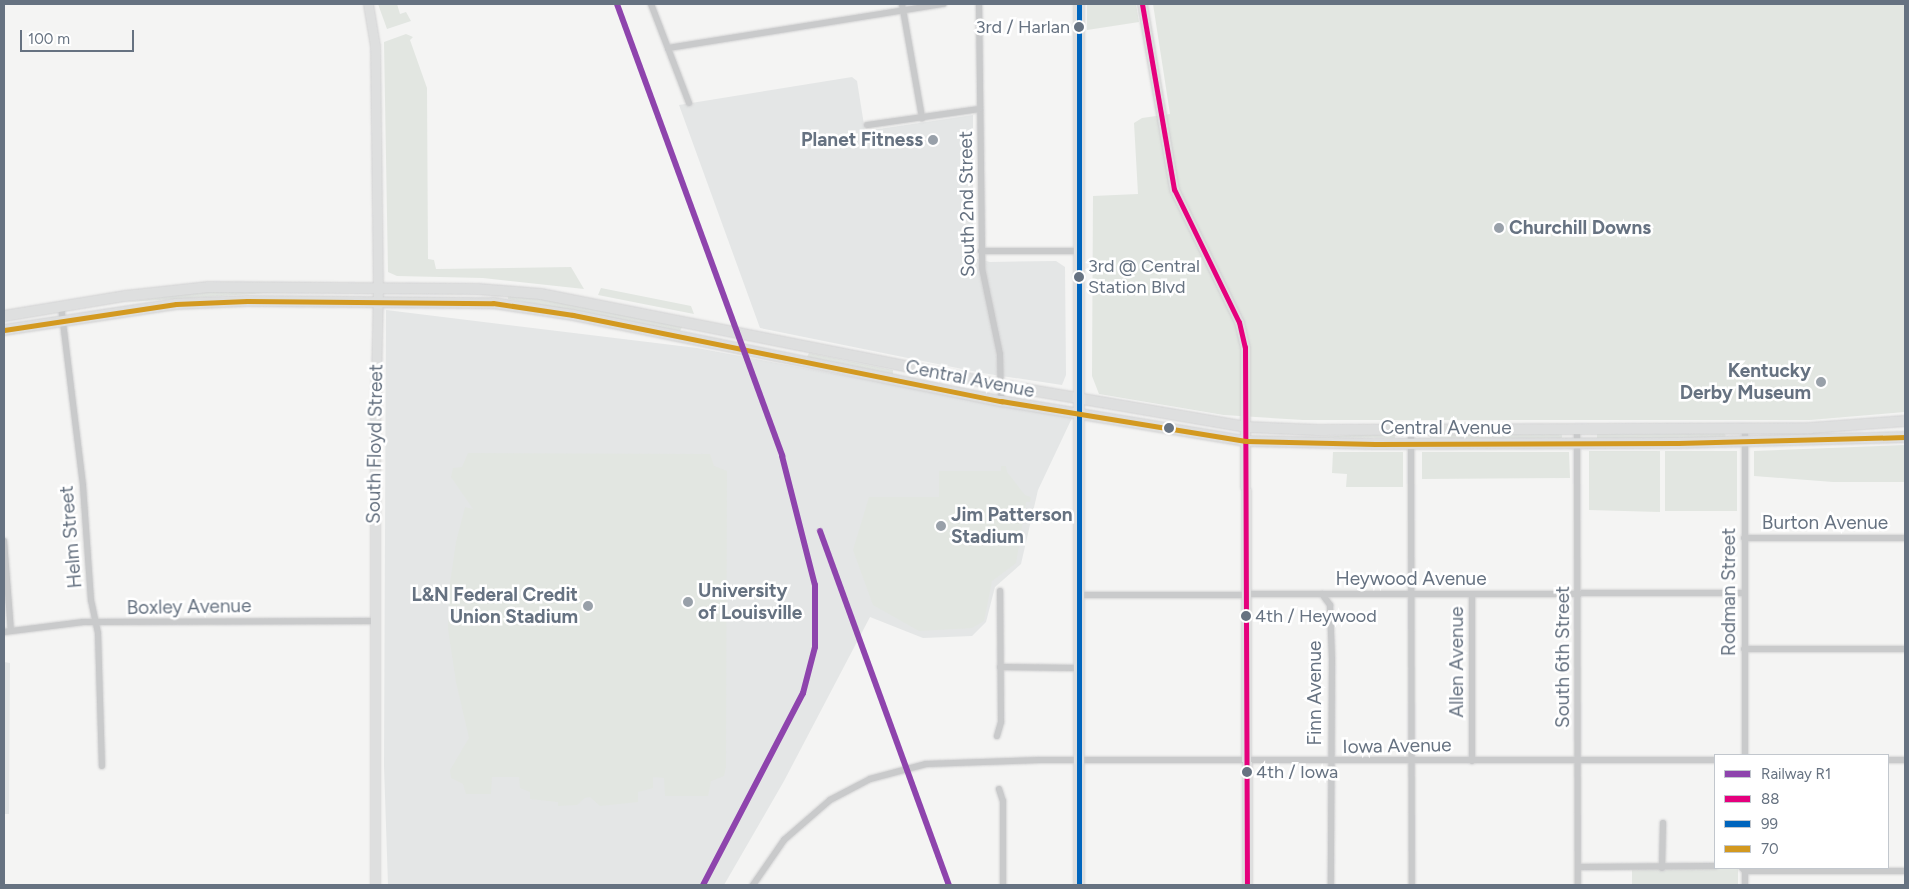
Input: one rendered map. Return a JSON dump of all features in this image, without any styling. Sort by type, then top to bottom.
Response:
[{"type":"main road","name":"South Floyd Street","points":[[368,4],[375,46],[378,287],[374,621],[375,885]]},
{"type":"main road","points":[[1079,4],[1077,399],[1079,885]]},
{"type":"main road","points":[[1142,4],[1174,189],[1244,337],[1246,427],[1244,594],[1247,885]]},
{"type":"main road","points":[[4,316],[61,306],[209,287],[378,287]]},
{"type":"main road","name":"Central Avenue","points":[[378,287],[478,289],[541,294],[1001,385],[1246,427],[1811,428],[1905,421]]},
{"type":"main road","points":[[4,330],[64,319],[184,303],[378,301]]},
{"type":"main road","name":"Central Avenue","points":[[378,301],[493,303],[573,315],[1001,401],[1246,441],[1411,444],[1744,443],[1905,437]]},
{"type":"street","points":[[651,4],[689,103]]},
{"type":"street","points":[[668,48],[902,7],[944,4]]},
{"type":"street","name":"South 2nd Street","points":[[979,4],[981,251],[986,297],[1000,354],[1001,401]]},
{"type":"street","points":[[902,7],[922,118]]},
{"type":"street","points":[[867,125],[980,108]]},
{"type":"street","points":[[981,251],[1078,252]]},
{"type":"street","name":"Helm Street","points":[[61,306],[64,319],[96,622],[102,766]]},
{"type":"street","points":[[1411,428],[1412,885]]},
{"type":"street","name":"South 6th Street","points":[[1577,428],[1578,885]]},
{"type":"street","name":"Rodman Street","points":[[1745,428],[1745,754]]},
{"type":"street","name":"Burton Avenue","points":[[1744,538],[1905,538]]},
{"type":"street","points":[[4,541],[11,631]]},
{"type":"street","points":[[997,736],[1001,722],[1000,591]]},
{"type":"street","name":"Finn Avenue","points":[[1322,594],[1330,605],[1330,885]]},
{"type":"street","name":"Allen Avenue","points":[[1472,594],[1472,761]]},
{"type":"street","name":"Heywood Avenue","points":[[1078,595],[1744,594]]},
{"type":"street","name":"Boxley Avenue","points":[[4,632],[96,622],[374,621]]},
{"type":"street","points":[[1744,649],[1905,649]]},
{"type":"street","points":[[1000,667],[1078,668]]},
{"type":"street","name":"Iowa Avenue","points":[[753,885],[773,853],[808,816],[841,793],[870,779],[933,764],[1040,760],[1078,762],[1330,762],[1714,760]]},
{"type":"street","points":[[1889,760],[1905,760]]},
{"type":"street","points":[[999,789],[1003,801],[1002,885]]},
{"type":"street","points":[[1662,868],[1663,823]]},
{"type":"street","points":[[1578,867],[1662,868],[1714,866]]},
{"type":"street","points":[[1745,885],[1744,869],[1905,871]]},
{"type":"shaded area","points":[[378,4],[397,4],[400,14],[406,12],[411,21],[387,29]]},
{"type":"shaded area","points":[[1087,4],[1136,4],[1139,22],[1087,30]]},
{"type":"shaded area","name":"Churchill Downs","points":[[1153,4],[1905,4],[1905,412],[1810,420],[1303,420],[1224,415],[1099,394],[1092,376],[1093,196],[1138,194],[1134,123],[1142,118],[1170,114]]},
{"type":"shaded area","points":[[406,34],[413,37],[410,40],[427,88],[428,259],[434,260],[436,269],[571,267],[584,289],[483,278],[397,276],[388,272],[384,42]]},
{"type":"shaded area","points":[[852,77],[857,81],[865,131],[973,115],[973,258],[990,262],[1056,261],[1065,267],[1066,375],[1062,385],[982,373],[760,328],[679,105]]},
{"type":"shaded area","points":[[601,288],[691,306],[694,314],[598,295]]},
{"type":"shaded area","points":[[249,291],[283,292],[128,302],[197,292]]},
{"type":"shaded area","points":[[508,295],[546,299],[682,327],[680,331],[508,299]]},
{"type":"shaded area","name":"University of Louisville","points":[[386,310],[697,348],[1072,418],[1038,490],[1021,564],[995,587],[986,622],[972,636],[923,638],[870,617],[784,781],[724,885],[388,885],[384,766]]},
{"type":"shaded area","points":[[809,353],[893,370],[893,374],[807,357]]},
{"type":"shaded area","points":[[1395,433],[1395,438],[1316,437],[1376,434]]},
{"type":"shaded area","points":[[1429,433],[1562,433],[1562,438],[1430,438]]},
{"type":"shaded area","points":[[1597,433],[1725,433],[1726,438],[1597,438]]},
{"type":"shaded area","points":[[1905,445],[1905,482],[1833,482],[1754,476],[1754,451]]},
{"type":"shaded area","points":[[1589,451],[1660,451],[1660,512],[1589,510]]},
{"type":"shaded area","points":[[1665,451],[1737,451],[1737,511],[1665,511]]},
{"type":"shaded area","points":[[1333,452],[1403,452],[1403,487],[1346,487],[1347,474],[1332,473]]},
{"type":"shaded area","points":[[1422,452],[1569,452],[1570,478],[1422,479]]},
{"type":"shaded area","name":"L&N Federal Credit Union Stadium","points":[[468,453],[710,454],[714,466],[727,471],[726,767],[724,776],[711,781],[708,796],[665,796],[664,778],[653,777],[653,788],[638,792],[638,802],[600,806],[590,797],[585,798],[577,805],[558,806],[558,802],[530,799],[530,792],[520,788],[519,777],[492,777],[491,794],[466,794],[463,784],[451,778],[450,770],[469,738],[456,682],[448,629],[450,583],[456,542],[465,507],[473,509],[451,477],[453,468],[462,467]]},
{"type":"shaded area","name":"Jim Patterson Stadium","points":[[1001,466],[1006,466],[1007,472],[1025,495],[1031,497],[1030,502],[1026,502],[1016,563],[992,581],[984,621],[972,628],[919,631],[873,605],[853,550],[869,497],[939,497],[939,471],[1001,471]]},
{"type":"shaded area","points":[[4,662],[10,663],[9,814],[4,814]]},
{"type":"shaded area","points":[[1738,869],[1738,885],[1632,885],[1632,870]]},
{"type":"rail line","name":"R1","points":[[617,4],[782,456],[815,585],[815,647],[803,693],[703,885]]},
{"type":"rail line","name":"R1","points":[[820,531],[949,885]]},
{"type":"transit line","name":"99","points":[[1079,4],[1079,885]]},
{"type":"transit line","name":"88","points":[[1142,4],[1174,189],[1239,322],[1245,347],[1247,885]]},
{"type":"transit line","name":"70","points":[[4,330],[176,304],[247,301],[493,303],[573,315],[1001,401],[1246,441],[1375,444],[1678,443],[1905,437]]},
{"type":"place","name":"3rd / Harlan","points":[[1079,27]]},
{"type":"place","name":"Planet Fitness","points":[[933,140]]},
{"type":"place","name":"Churchill Downs","points":[[1499,228]]},
{"type":"place","name":"3rd @ Central Station Blvd","points":[[1079,277]]},
{"type":"place","name":"Kentucky Derby Museum","points":[[1821,382]]},
{"type":"place","name":"Jim Patterson Stadium","points":[[941,526]]},
{"type":"place","name":"University of Louisville","points":[[688,602]]},
{"type":"place","name":"L&N Federal Credit Union Stadium","points":[[588,606]]},
{"type":"place","name":"4th / Heywood","points":[[1246,616]]},
{"type":"place","name":"4th / Iowa","points":[[1247,772]]}]
